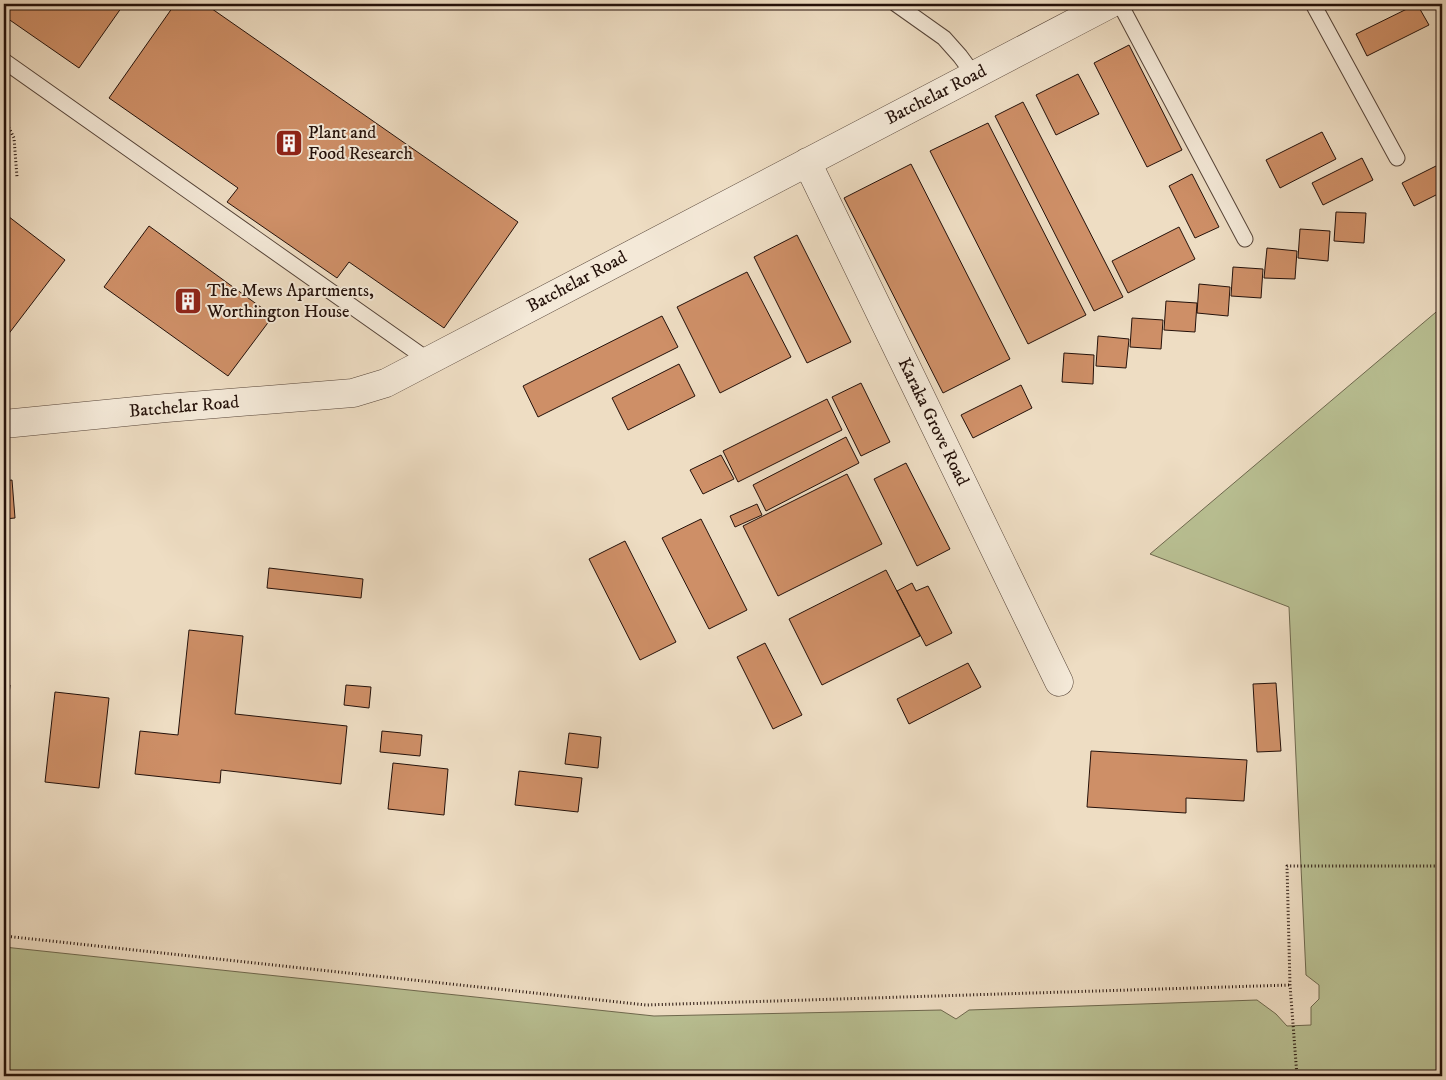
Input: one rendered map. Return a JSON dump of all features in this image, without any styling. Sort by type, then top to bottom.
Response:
[{"type":"street","name":"Batchelar Road","points":[[4,424],[166,408],[353,393],[386,383],[1110,4]]},
{"type":"street","name":"Karaka Grove Road","points":[[807,162],[1059,682]]},
{"type":"lane","points":[[896,4],[944,38],[974,75]]},
{"type":"lane","points":[[1120,4],[1245,239]]},
{"type":"lane","points":[[1313,4],[1397,158]]},
{"type":"lane","points":[[4,61],[428,360]]},
{"type":"path","points":[[4,118],[14,138],[17,177]]},
{"type":"path","points":[[1297,1076],[1290,985],[1287,866],[1442,866]]},
{"type":"path","points":[[4,936],[646,1006],[1290,985]]},
{"type":"green space","points":[[1442,307],[1442,1076],[4,1076],[4,947],[654,1016],[941,1010],[956,1019],[969,1010],[1257,1000],[1276,1014],[1287,1026],[1311,1025],[1311,1007],[1319,999],[1319,985],[1306,975],[1289,607],[1150,554]]},
{"type":"building","points":[[4,4],[124,4],[79,68],[4,16]]},
{"type":"building","name":"Plant and Food Research","points":[[175,4],[205,4],[518,222],[444,328],[349,262],[337,278],[227,202],[238,188],[109,98]]},
{"type":"building","points":[[1417,4],[1429,25],[1367,56],[1356,34]]},
{"type":"building","points":[[1129,45],[1182,150],[1147,167],[1094,63]]},
{"type":"building","points":[[1078,74],[1099,114],[1056,135],[1036,95]]},
{"type":"building","points":[[1023,102],[1123,297],[1094,311],[995,116]]},
{"type":"building","points":[[988,123],[1086,315],[1028,344],[930,151]]},
{"type":"building","points":[[1322,132],[1336,159],[1280,188],[1266,160]]},
{"type":"building","points":[[1362,158],[1373,180],[1323,205],[1312,183]]},
{"type":"building","points":[[1442,163],[1442,192],[1414,206],[1402,183]]},
{"type":"building","points":[[911,164],[1010,359],[943,393],[844,198]]},
{"type":"building","points":[[1192,174],[1219,227],[1195,238],[1169,186]]},
{"type":"building","points":[[1336,212],[1366,213],[1364,243],[1334,241]]},
{"type":"building","points":[[4,213],[65,260],[4,340]]},
{"type":"building","name":"The Mews Apartments, Worthington House","points":[[149,226],[273,316],[228,376],[104,287]]},
{"type":"building","points":[[1179,227],[1195,259],[1128,293],[1112,261]]},
{"type":"building","points":[[1300,229],[1330,231],[1328,261],[1298,258]]},
{"type":"building","points":[[797,235],[851,342],[807,363],[754,257]]},
{"type":"building","points":[[1267,248],[1297,251],[1295,279],[1264,278]]},
{"type":"building","points":[[1233,267],[1263,269],[1261,298],[1231,296]]},
{"type":"building","points":[[747,272],[791,357],[720,393],[677,307]]},
{"type":"building","points":[[1199,284],[1230,287],[1228,316],[1197,313]]},
{"type":"building","points":[[1166,301],[1197,303],[1195,332],[1164,330]]},
{"type":"building","points":[[662,316],[678,347],[538,417],[523,386]]},
{"type":"building","points":[[1132,318],[1163,320],[1161,349],[1130,347]]},
{"type":"building","points":[[1098,336],[1129,339],[1126,368],[1096,366]]},
{"type":"building","points":[[1064,353],[1094,355],[1093,384],[1062,382]]},
{"type":"building","points":[[679,364],[695,396],[628,430],[612,398]]},
{"type":"building","points":[[861,383],[890,442],[861,456],[832,397]]},
{"type":"building","points":[[1021,385],[1032,408],[973,438],[961,415]]},
{"type":"building","points":[[827,399],[842,430],[738,482],[723,451]]},
{"type":"building","points":[[846,437],[859,463],[766,511],[753,485]]},
{"type":"building","points":[[721,455],[734,479],[703,494],[690,470]]},
{"type":"building","points":[[906,463],[950,549],[917,566],[874,479]]},
{"type":"building","points":[[847,474],[882,544],[778,596],[743,526]]},
{"type":"building","points":[[12,480],[15,518],[4,519],[4,481]]},
{"type":"building","points":[[757,504],[762,515],[735,527],[730,516]]},
{"type":"building","points":[[701,519],[747,610],[709,629],[662,538]]},
{"type":"building","points":[[625,541],[676,642],[640,660],[589,559]]},
{"type":"building","points":[[269,568],[363,579],[361,598],[267,588]]},
{"type":"building","points":[[886,570],[920,636],[822,685],[789,619]]},
{"type":"building","points":[[912,583],[916,591],[928,586],[952,633],[926,646],[897,591]]},
{"type":"building","points":[[189,630],[243,636],[235,714],[347,726],[341,784],[221,770],[220,783],[135,774],[140,731],[178,735]]},
{"type":"building","points":[[765,643],[802,715],[773,729],[737,657]]},
{"type":"building","points":[[968,663],[981,687],[909,724],[897,699]]},
{"type":"building","points":[[1276,683],[1281,751],[1257,752],[1253,684]]},
{"type":"building","points":[[4,684],[10,685],[4,745]]},
{"type":"building","points":[[346,685],[371,687],[369,708],[344,705]]},
{"type":"building","points":[[55,692],[109,698],[99,788],[45,782]]},
{"type":"building","points":[[382,731],[422,735],[420,756],[380,752]]},
{"type":"building","points":[[569,733],[601,737],[598,768],[565,764]]},
{"type":"building","points":[[1091,751],[1247,760],[1244,801],[1186,798],[1186,813],[1087,807]]},
{"type":"building","points":[[393,763],[448,769],[444,815],[388,809]]},
{"type":"building","points":[[519,771],[582,778],[578,812],[515,805]]},
{"type":"place","name":"Plant and Food Research","points":[[289,143]]},
{"type":"place","name":"The Mews Apartments, Worthington House","points":[[188,301]]}]
